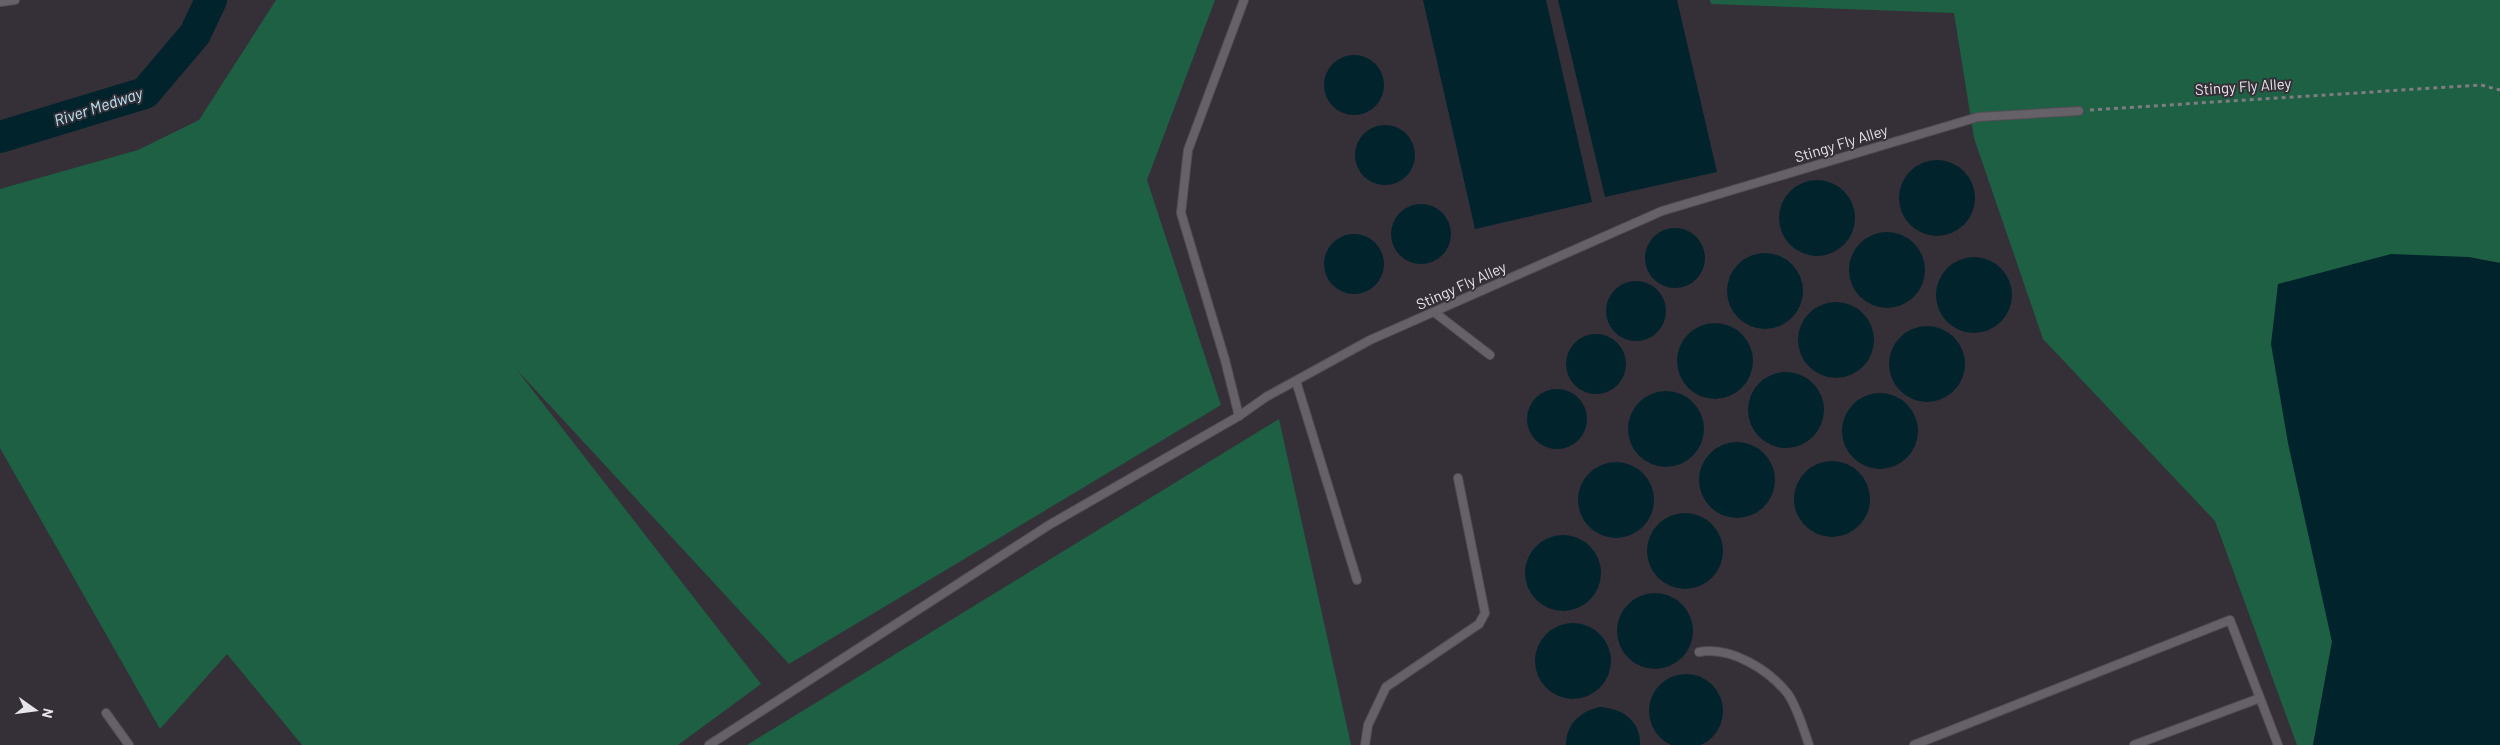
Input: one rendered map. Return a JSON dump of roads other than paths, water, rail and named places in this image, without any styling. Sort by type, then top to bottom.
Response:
[{"type":"lane","points":[[0,2],[15,0]]},
{"type":"lane","points":[[1238,416],[1225,360],[1181,213],[1188,150],[1244,0]]},
{"type":"lane","name":"Stingy Fly Alley","points":[[709,745],[1048,525],[1238,416],[1266,397],[1370,340],[1662,211],[1978,117],[2079,111]]},
{"type":"lane","points":[[1434,312],[1490,355]]},
{"type":"lane","points":[[1296,381],[1357,580]]},
{"type":"lane","points":[[1365,745],[1368,724],[1386,687],[1479,624],[1485,613],[1458,478]]},
{"type":"lane","points":[[1914,745],[2230,620],[2278,745]]},
{"type":"lane","points":[[1699,652],[1720,652],[1734,656],[1756,666],[1771,678],[1787,694],[1796,707],[1809,745]]},
{"type":"lane","points":[[2134,745],[2260,698]]},
{"type":"lane","points":[[106,713],[129,745]]},
{"type":"water","points":[[1423,0],[1546,0],[1592,202],[1475,229]]},
{"type":"water","points":[[1558,0],[1677,0],[1717,172],[1605,197]]},
{"type":"water","points":[[1348,55],[1360,55],[1371,60],[1379,68],[1384,79],[1382,97],[1371,110],[1360,115],[1348,115],[1337,110],[1329,102],[1324,91],[1324,79],[1329,68],[1337,60]]},
{"type":"water","points":[[1379,125],[1391,125],[1402,130],[1410,138],[1415,149],[1413,167],[1402,180],[1391,185],[1379,185],[1368,180],[1360,172],[1355,161],[1355,149],[1360,138],[1368,130]]},
{"type":"water","points":[[1937,160],[1951,163],[1964,171],[1972,184],[1975,198],[1972,212],[1964,225],[1951,233],[1937,236],[1923,233],[1910,225],[1902,212],[1899,198],[1902,184],[1910,171],[1923,163]]},
{"type":"water","points":[[1817,180],[1831,183],[1844,191],[1852,204],[1855,218],[1852,232],[1844,245],[1831,253],[1817,256],[1803,253],[1790,245],[1782,232],[1779,218],[1782,204],[1790,191],[1803,183]]},
{"type":"water","points":[[1415,204],[1427,204],[1438,209],[1446,217],[1451,228],[1449,246],[1438,259],[1427,264],[1415,264],[1404,259],[1396,251],[1391,240],[1391,228],[1396,217],[1404,209]]},
{"type":"water","points":[[1669,228],[1681,228],[1692,233],[1700,241],[1705,252],[1703,270],[1692,283],[1681,288],[1669,288],[1658,283],[1650,275],[1645,264],[1645,252],[1650,241],[1658,233]]},
{"type":"water","points":[[1887,232],[1901,235],[1914,243],[1922,256],[1925,270],[1922,284],[1914,297],[1901,305],[1887,308],[1873,305],[1860,297],[1852,284],[1849,270],[1852,256],[1860,243],[1873,235]]},
{"type":"water","points":[[1348,234],[1360,234],[1371,239],[1379,247],[1384,258],[1382,276],[1371,289],[1360,294],[1348,294],[1337,289],[1329,281],[1324,270],[1324,258],[1329,247],[1337,239]]},
{"type":"water","points":[[1765,253],[1779,256],[1792,264],[1800,277],[1803,291],[1800,305],[1792,318],[1779,326],[1765,329],[1751,326],[1738,318],[1730,305],[1727,291],[1730,277],[1738,264],[1751,256]]},
{"type":"water","points":[[2391,254],[2468,257],[2500,263],[2500,745],[2313,745],[2332,642],[2288,443],[2271,344],[2278,284]]},
{"type":"water","points":[[1974,257],[1988,260],[2001,268],[2009,281],[2012,295],[2009,309],[2001,322],[1988,330],[1974,333],[1960,330],[1947,322],[1939,309],[1936,295],[1939,281],[1947,268],[1960,260]]},
{"type":"water","points":[[1630,281],[1642,281],[1653,286],[1661,294],[1666,305],[1664,323],[1653,336],[1642,341],[1630,341],[1619,336],[1611,328],[1606,317],[1606,305],[1611,294],[1619,286]]},
{"type":"water","points":[[1836,302],[1850,305],[1863,313],[1871,326],[1874,340],[1871,354],[1863,367],[1850,375],[1836,378],[1822,375],[1809,367],[1801,354],[1798,340],[1801,326],[1809,313],[1822,305]]},
{"type":"water","points":[[1715,323],[1729,326],[1742,334],[1750,347],[1753,361],[1750,375],[1742,388],[1729,396],[1715,399],[1701,396],[1688,388],[1680,375],[1677,361],[1680,347],[1688,334],[1701,326]]},
{"type":"water","points":[[1927,326],[1941,329],[1954,337],[1962,350],[1965,364],[1962,378],[1954,391],[1941,399],[1927,402],[1913,399],[1900,391],[1892,378],[1889,364],[1892,350],[1900,337],[1913,329]]},
{"type":"water","points":[[1590,334],[1602,334],[1613,339],[1621,347],[1626,358],[1624,376],[1613,389],[1602,394],[1590,394],[1579,389],[1571,381],[1566,370],[1566,358],[1571,347],[1579,339]]},
{"type":"water","points":[[1786,372],[1800,375],[1813,383],[1821,396],[1824,410],[1821,424],[1813,437],[1800,445],[1786,448],[1772,445],[1759,437],[1751,424],[1748,410],[1751,396],[1759,383],[1772,375]]},
{"type":"water","points":[[1551,389],[1563,389],[1574,394],[1582,402],[1587,413],[1585,431],[1574,444],[1563,449],[1551,449],[1540,444],[1532,436],[1527,425],[1527,413],[1532,402],[1540,394]]},
{"type":"water","points":[[1666,391],[1680,394],[1693,402],[1701,415],[1704,429],[1701,443],[1693,456],[1680,464],[1666,467],[1652,464],[1639,456],[1631,443],[1628,429],[1631,415],[1639,402],[1652,394]]},
{"type":"water","points":[[1880,393],[1894,396],[1907,404],[1915,417],[1918,431],[1915,445],[1907,458],[1894,466],[1880,469],[1866,466],[1853,458],[1845,445],[1842,431],[1845,417],[1853,404],[1866,396]]},
{"type":"water","points":[[1737,442],[1751,445],[1764,453],[1772,466],[1775,480],[1772,494],[1764,507],[1751,515],[1737,518],[1723,515],[1710,507],[1702,494],[1699,480],[1702,466],[1710,453],[1723,445]]},
{"type":"water","points":[[1832,461],[1846,464],[1859,472],[1867,485],[1870,499],[1867,513],[1859,526],[1846,534],[1832,537],[1818,534],[1805,526],[1797,513],[1794,499],[1797,485],[1805,472],[1818,464]]},
{"type":"water","points":[[1616,462],[1630,465],[1643,473],[1651,486],[1654,500],[1651,514],[1643,527],[1630,535],[1616,538],[1602,535],[1589,527],[1581,514],[1578,500],[1581,486],[1589,473],[1602,465]]},
{"type":"water","points":[[1685,513],[1699,516],[1712,524],[1720,537],[1723,551],[1720,565],[1712,578],[1699,586],[1685,589],[1671,586],[1658,578],[1650,565],[1647,551],[1650,537],[1658,524],[1671,516]]},
{"type":"water","points":[[1563,535],[1577,538],[1590,546],[1598,559],[1601,573],[1598,587],[1590,600],[1577,608],[1563,611],[1549,608],[1536,600],[1528,587],[1525,573],[1528,559],[1536,546],[1549,538]]},
{"type":"water","points":[[1655,593],[1669,596],[1682,604],[1690,617],[1693,631],[1690,645],[1682,658],[1669,666],[1655,669],[1641,666],[1628,658],[1620,645],[1617,631],[1620,617],[1628,604],[1641,596]]},
{"type":"water","points":[[1573,623],[1587,626],[1600,634],[1608,647],[1611,661],[1608,675],[1600,688],[1587,696],[1573,699],[1559,696],[1546,688],[1538,675],[1535,661],[1538,647],[1546,634],[1559,626]]},
{"type":"water","points":[[1686,674],[1707,680],[1717,690],[1723,711],[1717,732],[1707,742],[1686,748],[1665,742],[1655,732],[1649,711],[1655,690],[1665,680]]},
{"type":"water","points":[[1599,707],[1615,710],[1628,717],[1637,729],[1640,745],[1566,745],[1568,731],[1575,720],[1586,712]]},
{"type":"waterway","name":"River Medway","points":[[0,137],[145,93],[195,34],[211,0]]}]
